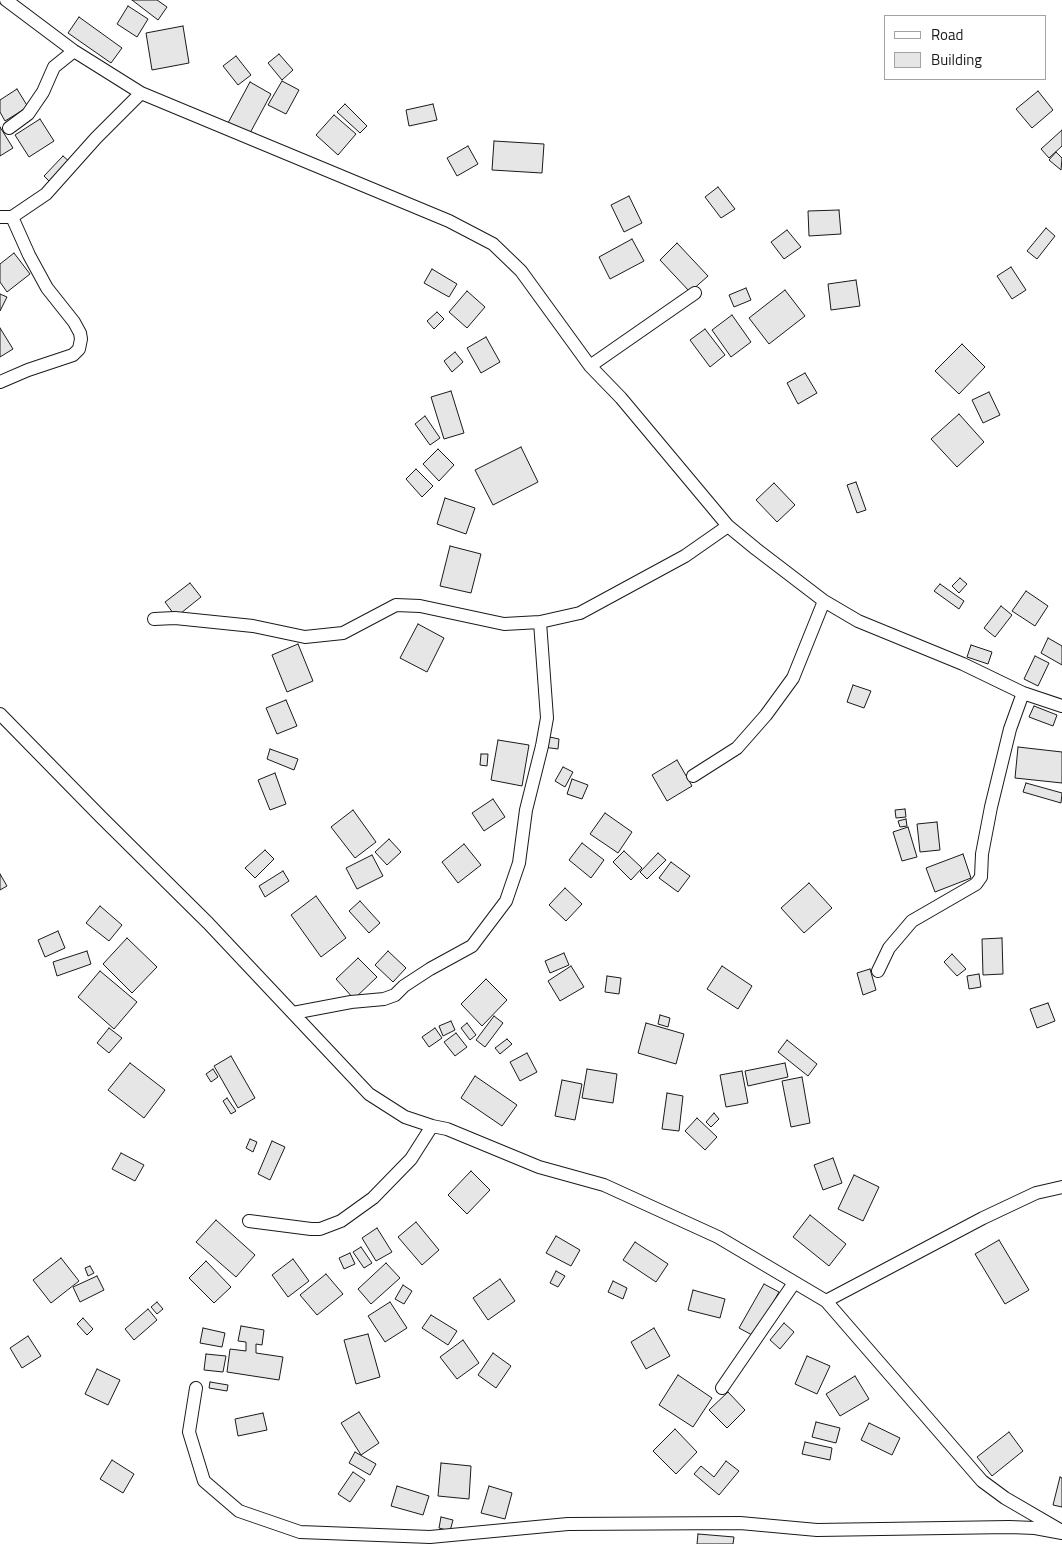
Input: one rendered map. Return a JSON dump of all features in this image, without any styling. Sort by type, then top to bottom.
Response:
[{"type":"street","points":[[6,0],[74,51],[141,93],[449,221],[493,244],[521,271],[590,366],[621,398],[728,526],[824,601],[858,621],[963,664],[1023,692],[1062,706]]},
{"type":"street","points":[[9,128],[28,114],[43,92],[54,67],[74,51]]},
{"type":"street","points":[[0,382],[73,354],[79,348],[81,339],[74,322],[47,288],[6,217],[46,194],[96,138],[141,93]]},
{"type":"street","points":[[590,366],[695,293]]},
{"type":"street","points":[[154,618],[175,618],[253,626],[305,637],[343,633],[396,605],[420,606],[504,624],[540,622],[580,613],[685,556],[728,526]]},
{"type":"street","points":[[693,776],[737,748],[766,715],[793,678],[824,601]]},
{"type":"street","points":[[293,1013],[351,1002],[384,999],[395,995],[404,986],[430,969],[472,946],[506,901],[519,863],[526,810],[547,718],[540,622]]},
{"type":"street","points":[[878,971],[889,948],[912,921],[976,884],[981,877],[982,854],[991,807],[1010,729],[1023,692]]},
{"type":"street","points":[[0,714],[208,923],[369,1094],[405,1117],[447,1129],[539,1167],[604,1185],[718,1237],[826,1301],[982,1481],[1005,1498],[1062,1532]]},
{"type":"street","points":[[250,1221],[320,1229],[341,1221],[373,1198],[411,1158],[432,1126]]},
{"type":"street","points":[[826,1301],[983,1218],[1036,1193],[1062,1187]]},
{"type":"street","points":[[722,1388],[794,1283]]},
{"type":"street","points":[[196,1388],[189,1432],[204,1481],[239,1511],[300,1532],[430,1537],[568,1524],[740,1523],[817,1530],[1009,1527],[1062,1532]]},
{"type":"building","points":[[132,0],[157,0],[167,7],[158,20]]},
{"type":"building","points":[[128,6],[148,19],[137,37],[117,24]]},
{"type":"building","points":[[79,17],[122,48],[111,63],[68,33]]},
{"type":"building","points":[[183,26],[189,63],[152,70],[146,33]]},
{"type":"building","points":[[279,54],[293,70],[282,80],[268,63]]},
{"type":"building","points":[[236,56],[251,75],[238,85],[223,66]]},
{"type":"building","points":[[282,81],[299,90],[286,114],[268,105]]},
{"type":"building","points":[[250,82],[271,94],[249,135],[228,123]]},
{"type":"building","points":[[17,89],[28,107],[5,121],[0,112],[0,100]]},
{"type":"building","points":[[1038,91],[1053,110],[1032,128],[1016,109]]},
{"type":"building","points":[[345,104],[367,126],[360,133],[337,112]]},
{"type":"building","points":[[433,104],[437,120],[409,126],[406,110]]},
{"type":"building","points":[[334,115],[356,134],[338,155],[316,135]]},
{"type":"building","points":[[40,119],[54,141],[29,157],[15,135]]},
{"type":"building","points":[[0,127],[13,148],[0,156]]},
{"type":"building","points":[[1062,130],[1062,146],[1049,158],[1041,149]]},
{"type":"building","points":[[494,141],[544,144],[542,173],[492,170]]},
{"type":"building","points":[[468,146],[478,164],[457,176],[447,158]]},
{"type":"building","points":[[1056,152],[1062,158],[1061,170],[1049,160]]},
{"type":"building","points":[[63,156],[71,163],[52,184],[44,176]]},
{"type":"building","points":[[718,187],[735,209],[721,218],[705,197]]},
{"type":"building","points":[[629,196],[642,223],[624,232],[611,205]]},
{"type":"building","points":[[839,210],[841,234],[809,236],[808,211]]},
{"type":"building","points":[[1046,228],[1055,236],[1037,259],[1027,251]]},
{"type":"building","points":[[787,230],[801,247],[784,259],[771,242]]},
{"type":"building","points":[[632,239],[644,261],[610,279],[599,257]]},
{"type":"building","points":[[677,243],[708,276],[690,292],[660,260]]},
{"type":"building","points":[[14,253],[30,274],[7,292],[0,282],[0,264]]},
{"type":"building","points":[[1011,267],[1026,290],[1012,299],[997,276]]},
{"type":"building","points":[[432,269],[457,284],[449,297],[424,283]]},
{"type":"building","points":[[856,280],[860,306],[831,310],[828,284]]},
{"type":"building","points":[[746,288],[751,300],[734,307],[729,295]]},
{"type":"building","points":[[785,290],[805,316],[769,344],[749,318]]},
{"type":"building","points":[[467,291],[485,307],[467,328],[449,312]]},
{"type":"building","points":[[0,294],[7,297],[0,311]]},
{"type":"building","points":[[437,312],[444,319],[434,329],[427,321]]},
{"type":"building","points":[[732,315],[751,342],[731,357],[712,330]]},
{"type":"building","points":[[0,328],[13,349],[0,357]]},
{"type":"building","points":[[705,329],[725,355],[710,367],[690,340]]},
{"type":"building","points":[[486,337],[500,362],[481,373],[467,348]]},
{"type":"building","points":[[962,344],[985,367],[959,394],[935,371]]},
{"type":"building","points":[[455,352],[463,362],[452,372],[444,361]]},
{"type":"building","points":[[805,373],[817,393],[798,404],[787,383]]},
{"type":"building","points":[[451,391],[464,433],[444,439],[431,397]]},
{"type":"building","points":[[989,392],[1000,415],[983,423],[972,400]]},
{"type":"building","points":[[959,414],[984,442],[957,467],[931,439]]},
{"type":"building","points":[[425,416],[440,438],[430,445],[415,424]]},
{"type":"building","points":[[521,447],[538,482],[493,505],[475,470]]},
{"type":"building","points":[[438,449],[454,465],[439,481],[423,464]]},
{"type":"building","points":[[416,469],[433,486],[422,497],[406,479]]},
{"type":"building","points":[[856,482],[866,510],[857,513],[847,485]]},
{"type":"building","points":[[774,483],[795,505],[777,522],[756,500]]},
{"type":"building","points":[[445,498],[475,508],[466,534],[437,524]]},
{"type":"building","points":[[450,546],[481,554],[471,593],[440,586]]},
{"type":"building","points":[[960,578],[967,584],[959,593],[952,586]]},
{"type":"building","points":[[190,583],[201,597],[176,617],[165,602]]},
{"type":"building","points":[[940,584],[964,601],[959,609],[934,591]]},
{"type":"building","points":[[1026,591],[1048,606],[1035,626],[1012,611]]},
{"type":"building","points":[[1001,606],[1012,615],[995,637],[984,628]]},
{"type":"building","points":[[418,624],[444,638],[427,672],[400,658]]},
{"type":"building","points":[[1048,638],[1062,646],[1062,665],[1041,653]]},
{"type":"building","points":[[298,644],[313,681],[287,692],[272,655]]},
{"type":"building","points":[[971,645],[992,652],[988,664],[967,657]]},
{"type":"building","points":[[1035,656],[1049,663],[1038,686],[1024,679]]},
{"type":"building","points":[[853,685],[871,691],[864,708],[847,702]]},
{"type":"building","points":[[286,700],[297,726],[277,734],[266,708]]},
{"type":"building","points":[[1034,706],[1057,715],[1053,726],[1029,717]]},
{"type":"building","points":[[545,736],[559,739],[558,749],[543,747]]},
{"type":"building","points":[[498,740],[529,745],[522,786],[491,780]]},
{"type":"building","points":[[1018,747],[1062,752],[1062,783],[1015,778]]},
{"type":"building","points":[[270,749],[298,759],[294,770],[267,759]]},
{"type":"building","points":[[481,754],[488,754],[487,766],[480,765]]},
{"type":"building","points":[[677,760],[692,786],[667,801],[652,775]]},
{"type":"building","points":[[563,767],[573,772],[565,787],[555,781]]},
{"type":"building","points":[[275,773],[286,804],[270,810],[258,780]]},
{"type":"building","points":[[572,779],[588,785],[582,799],[567,794]]},
{"type":"building","points":[[1026,783],[1062,793],[1061,803],[1023,792]]},
{"type":"building","points":[[493,799],[505,817],[484,831],[472,813]]},
{"type":"building","points":[[905,809],[906,817],[896,818],[895,810]]},
{"type":"building","points":[[353,810],[376,842],[355,858],[331,827]]},
{"type":"building","points":[[605,813],[632,832],[618,853],[590,834]]},
{"type":"building","points":[[906,819],[907,826],[900,827],[898,821]]},
{"type":"building","points":[[937,822],[940,850],[920,852],[917,824]]},
{"type":"building","points":[[908,827],[917,857],[902,861],[893,832]]},
{"type":"building","points":[[389,839],[401,852],[387,865],[375,852]]},
{"type":"building","points":[[582,843],[604,860],[591,878],[569,860]]},
{"type":"building","points":[[464,844],[481,865],[458,883],[442,862]]},
{"type":"building","points":[[265,850],[274,859],[255,878],[245,868]]},
{"type":"building","points":[[624,851],[642,868],[631,880],[613,862]]},
{"type":"building","points":[[658,853],[666,860],[647,879],[640,872]]},
{"type":"building","points":[[963,854],[971,878],[935,892],[926,868]]},
{"type":"building","points":[[372,855],[383,876],[357,889],[346,868]]},
{"type":"building","points":[[671,862],[690,876],[678,892],[659,878]]},
{"type":"building","points":[[283,871],[289,881],[265,897],[259,886]]},
{"type":"building","points":[[0,874],[7,886],[0,890]]},
{"type":"building","points":[[809,883],[832,908],[804,933],[781,908]]},
{"type":"building","points":[[565,888],[582,904],[566,921],[549,905]]},
{"type":"building","points":[[316,896],[346,938],[321,957],[291,915]]},
{"type":"building","points":[[360,901],[380,923],[369,933],[349,911]]},
{"type":"building","points":[[100,906],[122,925],[109,941],[86,923]]},
{"type":"building","points":[[58,931],[65,948],[45,957],[38,940]]},
{"type":"building","points":[[127,938],[157,967],[132,993],[103,964]]},
{"type":"building","points":[[1002,938],[1003,974],[983,975],[982,939]]},
{"type":"building","points":[[87,951],[91,964],[57,976],[53,962]]},
{"type":"building","points":[[388,951],[406,968],[393,982],[375,965]]},
{"type":"building","points":[[564,953],[569,965],[550,973],[545,961]]},
{"type":"building","points":[[952,954],[966,969],[957,976],[944,962]]},
{"type":"building","points":[[358,958],[377,977],[354,999],[336,979]]},
{"type":"building","points":[[571,966],[584,987],[560,1001],[548,981]]},
{"type":"building","points":[[722,966],[752,986],[738,1009],[707,989]]},
{"type":"building","points":[[870,969],[876,990],[863,995],[857,973]]},
{"type":"building","points":[[100,971],[137,1002],[114,1029],[78,997]]},
{"type":"building","points":[[979,974],[981,987],[969,989],[967,976]]},
{"type":"building","points":[[607,976],[621,978],[619,994],[605,992]]},
{"type":"building","points":[[486,979],[507,1000],[482,1026],[461,1004]]},
{"type":"building","points":[[1048,1003],[1055,1021],[1037,1028],[1030,1009]]},
{"type":"building","points":[[660,1015],[670,1018],[668,1027],[658,1024]]},
{"type":"building","points":[[494,1016],[503,1023],[485,1047],[476,1040]]},
{"type":"building","points":[[451,1021],[455,1030],[443,1036],[439,1026]]},
{"type":"building","points":[[467,1023],[476,1035],[470,1040],[461,1028]]},
{"type":"building","points":[[646,1023],[684,1034],[676,1064],[638,1053]]},
{"type":"building","points":[[109,1028],[122,1038],[109,1053],[97,1043]]},
{"type":"building","points":[[435,1028],[442,1038],[429,1047],[422,1037]]},
{"type":"building","points":[[456,1033],[467,1047],[455,1056],[444,1042]]},
{"type":"building","points":[[507,1039],[512,1044],[500,1054],[495,1048]]},
{"type":"building","points":[[787,1040],[817,1064],[808,1076],[778,1052]]},
{"type":"building","points":[[527,1053],[537,1072],[520,1081],[510,1062]]},
{"type":"building","points":[[231,1056],[255,1098],[238,1108],[214,1066]]},
{"type":"building","points":[[130,1063],[165,1090],[144,1118],[108,1090]]},
{"type":"building","points":[[785,1063],[788,1077],[748,1086],[745,1071]]},
{"type":"building","points":[[213,1069],[218,1077],[211,1082],[206,1074]]},
{"type":"building","points":[[587,1069],[617,1074],[613,1103],[582,1098]]},
{"type":"building","points":[[742,1071],[748,1103],[726,1107],[720,1075]]},
{"type":"building","points":[[475,1076],[517,1105],[502,1126],[461,1098]]},
{"type":"building","points":[[802,1077],[810,1123],[791,1127],[782,1081]]},
{"type":"building","points":[[562,1080],[582,1084],[575,1120],[555,1116]]},
{"type":"building","points":[[667,1093],[683,1096],[679,1131],[662,1129]]},
{"type":"building","points":[[227,1098],[236,1111],[231,1114],[223,1101]]},
{"type":"building","points":[[714,1113],[719,1119],[711,1127],[706,1122]]},
{"type":"building","points":[[697,1118],[717,1137],[705,1150],[685,1131]]},
{"type":"building","points":[[250,1139],[257,1142],[253,1152],[246,1148]]},
{"type":"building","points":[[272,1141],[285,1147],[270,1180],[258,1174]]},
{"type":"building","points":[[121,1153],[144,1165],[135,1181],[112,1169]]},
{"type":"building","points":[[833,1158],[842,1183],[823,1190],[814,1165]]},
{"type":"building","points":[[471,1171],[490,1190],[467,1214],[448,1195]]},
{"type":"building","points":[[854,1175],[879,1187],[863,1221],[838,1209]]},
{"type":"building","points":[[810,1215],[846,1244],[829,1266],[793,1237]]},
{"type":"building","points":[[216,1220],[255,1255],[236,1277],[196,1242]]},
{"type":"building","points":[[416,1222],[439,1250],[422,1265],[398,1237]]},
{"type":"building","points":[[377,1228],[392,1252],[376,1261],[362,1238]]},
{"type":"building","points":[[556,1236],[580,1250],[571,1266],[546,1253]]},
{"type":"building","points":[[999,1240],[1029,1290],[1005,1304],[975,1254]]},
{"type":"building","points":[[635,1242],[668,1264],[656,1282],[623,1260]]},
{"type":"building","points":[[361,1247],[372,1263],[364,1268],[353,1252]]},
{"type":"building","points":[[350,1253],[355,1264],[344,1269],[339,1258]]},
{"type":"building","points":[[61,1258],[79,1281],[51,1303],[33,1280]]},
{"type":"building","points":[[293,1259],[309,1281],[288,1297],[272,1275]]},
{"type":"building","points":[[206,1261],[231,1287],[214,1303],[189,1278]]},
{"type":"building","points":[[386,1263],[400,1278],[371,1304],[358,1289]]},
{"type":"building","points":[[90,1266],[94,1273],[88,1276],[85,1268]]},
{"type":"building","points":[[556,1271],[565,1276],[558,1287],[550,1283]]},
{"type":"building","points":[[326,1274],[343,1294],[317,1315],[300,1295]]},
{"type":"building","points":[[97,1276],[104,1290],[80,1302],[73,1287]]},
{"type":"building","points":[[500,1279],[515,1301],[488,1320],[473,1298]]},
{"type":"building","points":[[613,1281],[627,1288],[623,1299],[608,1292]]},
{"type":"building","points":[[764,1284],[779,1292],[754,1336],[739,1328]]},
{"type":"building","points":[[403,1285],[412,1291],[404,1304],[395,1299]]},
{"type":"building","points":[[693,1290],[725,1299],[720,1318],[688,1310]]},
{"type":"building","points":[[157,1302],[163,1309],[157,1314],[151,1307]]},
{"type":"building","points":[[390,1302],[407,1328],[385,1342],[368,1316]]},
{"type":"building","points":[[148,1309],[157,1320],[134,1340],[125,1329]]},
{"type":"building","points":[[431,1315],[457,1331],[448,1345],[422,1328]]},
{"type":"building","points":[[83,1318],[93,1329],[87,1335],[77,1324]]},
{"type":"building","points":[[784,1323],[794,1332],[780,1349],[770,1340]]},
{"type":"building","points":[[241,1326],[264,1330],[262,1345],[256,1344],[256,1353],[283,1357],[279,1380],[227,1372],[230,1349],[246,1351],[246,1342],[238,1341]]},
{"type":"building","points":[[203,1328],[225,1333],[222,1347],[200,1343]]},
{"type":"building","points":[[654,1328],[670,1356],[646,1369],[631,1342]]},
{"type":"building","points":[[368,1334],[380,1377],[356,1384],[344,1340]]},
{"type":"building","points":[[28,1336],[41,1356],[22,1368],[10,1348]]},
{"type":"building","points":[[463,1340],[479,1363],[457,1379],[440,1357]]},
{"type":"building","points":[[493,1353],[511,1366],[496,1388],[478,1375]]},
{"type":"building","points":[[206,1354],[226,1356],[223,1372],[204,1370]]},
{"type":"building","points":[[807,1356],[830,1366],[817,1394],[795,1384]]},
{"type":"building","points":[[97,1369],[120,1380],[108,1405],[85,1394]]},
{"type":"building","points":[[678,1375],[712,1398],[693,1427],[659,1405]]},
{"type":"building","points":[[855,1376],[869,1399],[840,1416],[826,1394]]},
{"type":"building","points":[[210,1382],[228,1385],[227,1391],[209,1388]]},
{"type":"building","points":[[728,1392],[745,1410],[727,1428],[709,1410]]},
{"type":"building","points":[[359,1412],[379,1443],[361,1455],[341,1423]]},
{"type":"building","points":[[263,1413],[267,1430],[238,1436],[235,1419]]},
{"type":"building","points":[[816,1422],[840,1428],[836,1443],[812,1437]]},
{"type":"building","points":[[869,1423],[900,1438],[892,1455],[861,1440]]},
{"type":"building","points":[[675,1429],[697,1452],[676,1474],[653,1451]]},
{"type":"building","points":[[1009,1432],[1023,1451],[992,1476],[977,1457]]},
{"type":"building","points":[[805,1442],[832,1448],[830,1460],[802,1454]]},
{"type":"building","points":[[355,1452],[376,1464],[370,1475],[349,1463]]},
{"type":"building","points":[[112,1460],[134,1474],[123,1493],[100,1479]]},
{"type":"building","points":[[726,1461],[739,1471],[719,1495],[694,1474],[701,1466],[714,1477]]},
{"type":"building","points":[[441,1463],[471,1466],[469,1499],[438,1496]]},
{"type":"building","points":[[353,1472],[365,1480],[350,1502],[338,1494]]},
{"type":"building","points":[[1060,1477],[1062,1478],[1062,1507],[1053,1505]]},
{"type":"building","points":[[397,1486],[429,1496],[423,1515],[391,1506]]},
{"type":"building","points":[[489,1486],[512,1493],[505,1519],[481,1513]]},
{"type":"building","points":[[441,1517],[453,1520],[450,1531],[439,1528]]},
{"type":"building","points":[[698,1534],[734,1537],[733,1544],[697,1544]]}]
